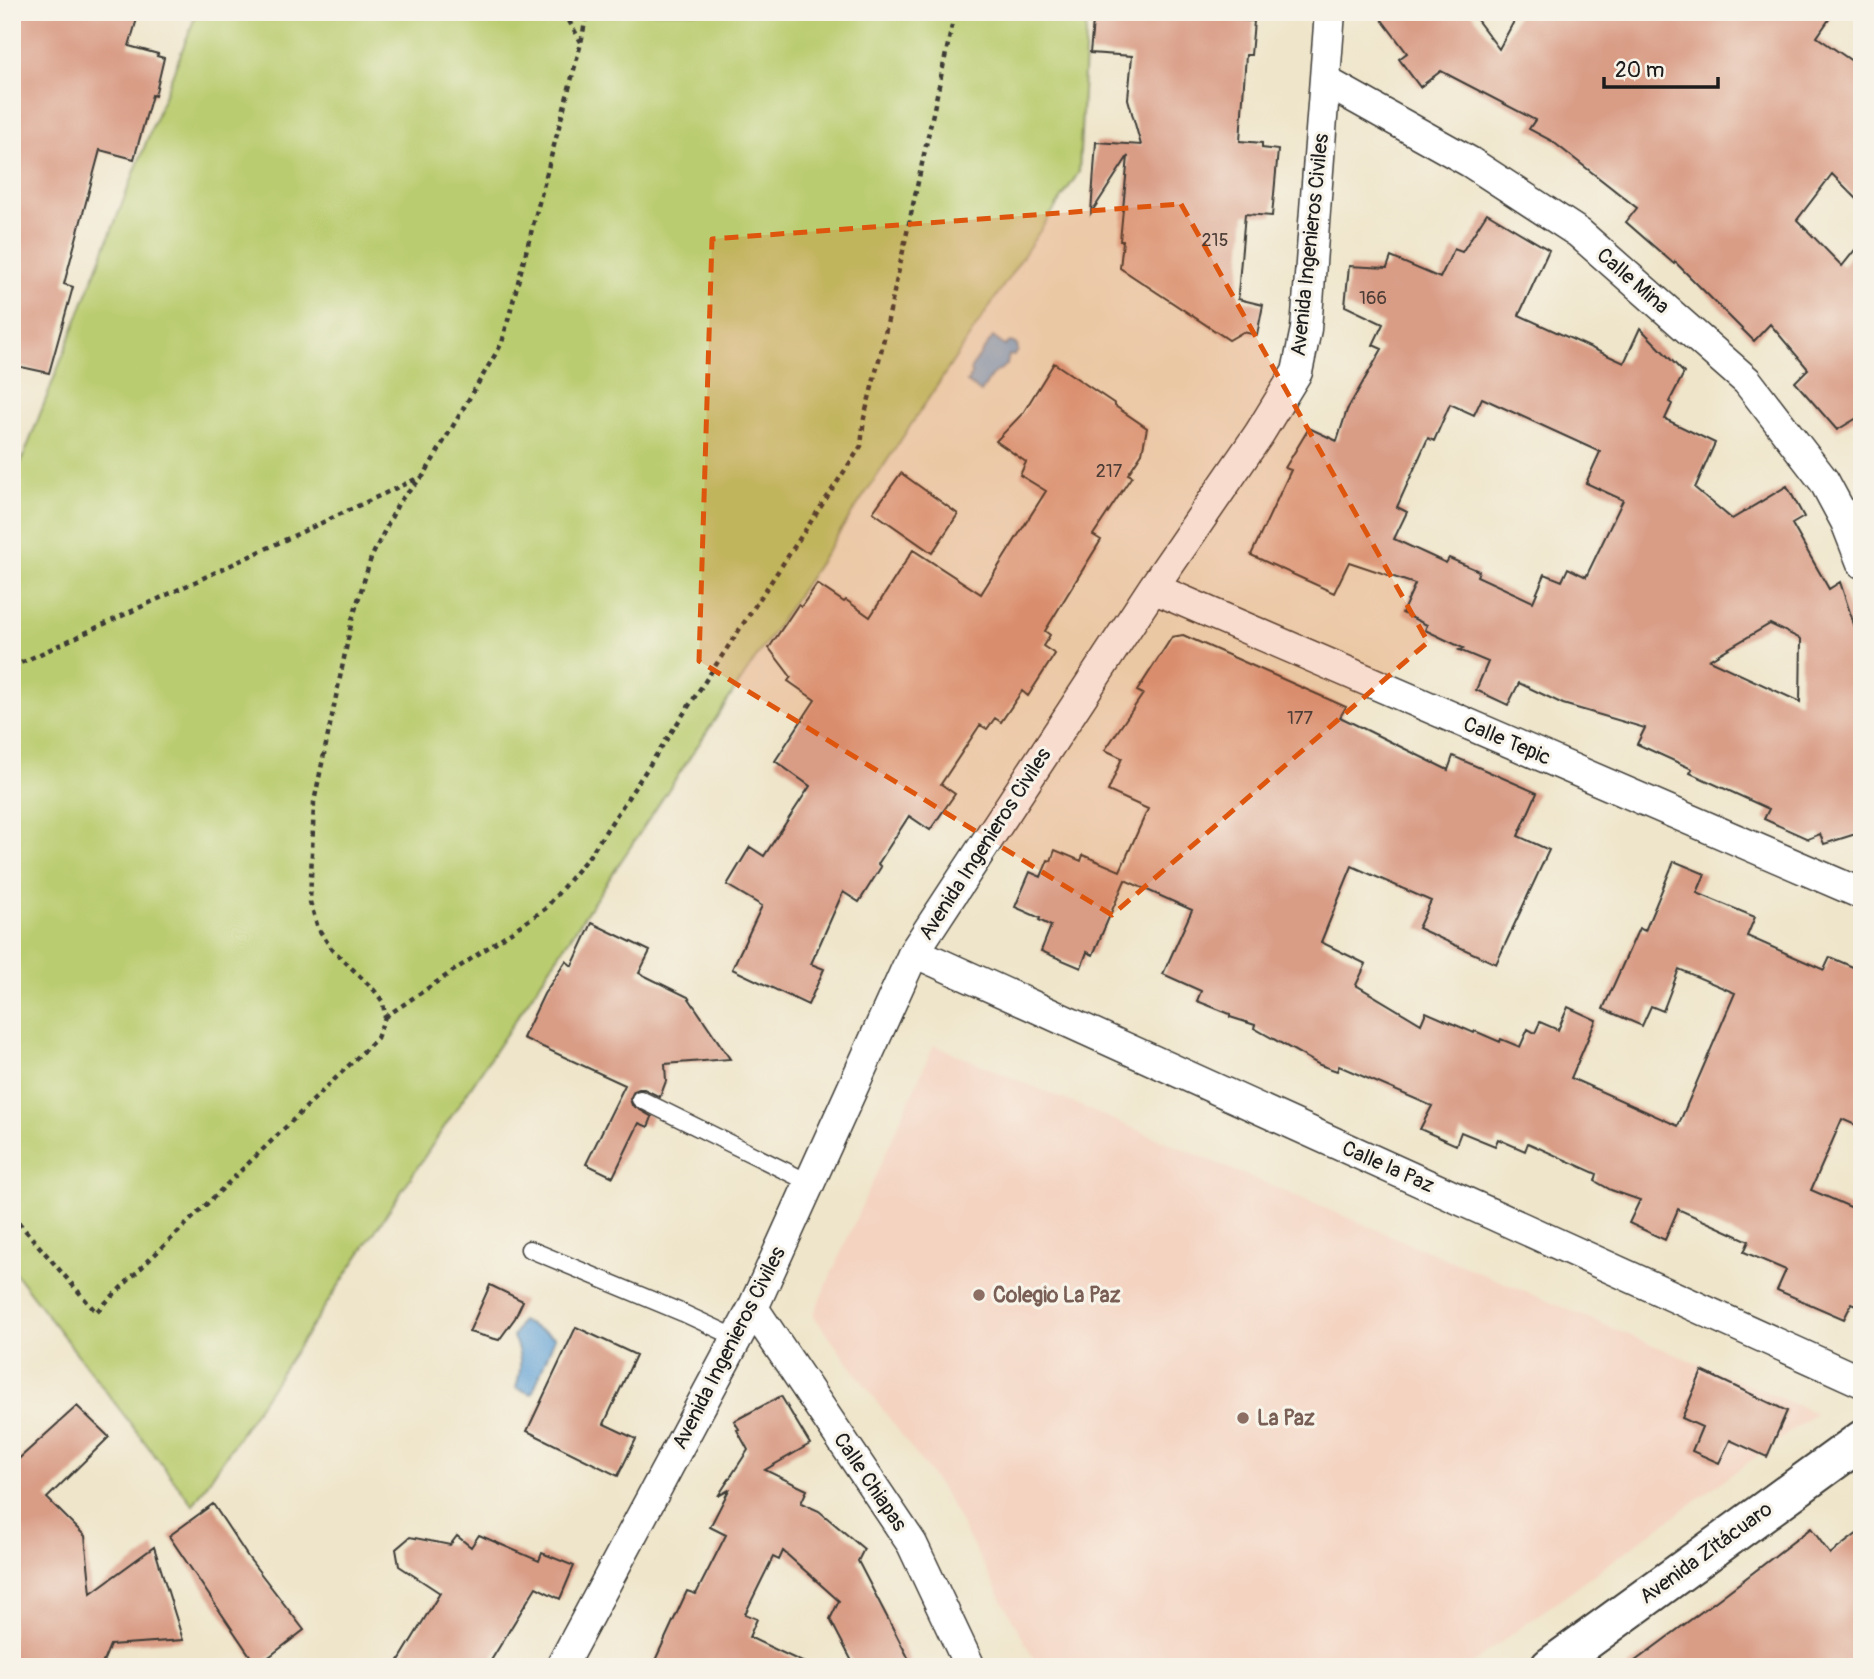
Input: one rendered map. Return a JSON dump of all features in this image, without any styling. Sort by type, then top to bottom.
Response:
[{"type":"street","name":"Avenida Ingenieros Civiles","points":[[561,1667],[753,1308],[914,952],[1153,588],[1259,434],[1297,372],[1306,329],[1330,12]]},
{"type":"street","name":"Calle Mina","points":[[1325,82],[1470,162],[1578,233],[1746,381],[1824,481],[1846,522],[1862,563]]},
{"type":"street","name":"Calle Tepic","points":[[1153,588],[1862,894]]},
{"type":"street","name":"Calle la Paz","points":[[914,952],[1862,1382]]},
{"type":"street","name":"Calle Chiapas","points":[[753,1308],[912,1544],[970,1667]]},
{"type":"street","name":"Avenida Zitácuaro","points":[[1550,1667],[1862,1440]]},
{"type":"lane","points":[[640,1099],[810,1183]]},
{"type":"lane","points":[[529,1249],[737,1338]]},
{"type":"path","points":[[564,12],[581,43]]},
{"type":"path","points":[[12,1215],[96,1312],[377,1038],[385,1017],[383,1002],[331,948],[318,928],[310,902],[314,802],[352,620],[371,558],[399,502],[424,475],[502,344],[587,12]]},
{"type":"path","points":[[385,1017],[545,909],[590,855],[861,446],[864,418],[956,12]]},
{"type":"path","points":[[12,667],[424,475]]},
{"type":"highlighted area","points":[[1181,204],[1428,642],[1112,915],[699,661],[712,239]]},
{"type":"shaded area","points":[[934,1045],[1816,1413],[1467,1667],[1038,1667],[945,1494],[813,1315]]},
{"type":"green space","points":[[197,12],[1087,12],[1079,172],[193,1505],[12,1269],[12,486]]},
{"type":"water","points":[[993,337],[1005,346],[1010,342],[1015,344],[1018,351],[1013,356],[1009,355],[1007,365],[992,375],[981,392],[967,382],[972,374],[971,368]]},
{"type":"water","points":[[521,1321],[555,1337],[532,1394],[516,1388],[520,1362],[513,1337]]},
{"type":"building","points":[[12,12],[139,12],[129,46],[164,58],[155,96],[152,95],[134,159],[100,150],[64,284],[73,287],[49,373],[12,365]]},
{"type":"building","points":[[1094,12],[1241,12],[1241,20],[1254,21],[1251,55],[1246,55],[1240,141],[1262,143],[1262,148],[1278,150],[1272,216],[1245,214],[1238,299],[1263,305],[1257,335],[1243,332],[1229,340],[1120,268],[1128,156],[1091,213],[1096,142],[1141,145],[1128,99],[1132,56],[1090,53]]},
{"type":"building","points":[[1376,12],[1471,12],[1499,49],[1519,12],[1834,12],[1817,37],[1862,68],[1862,204],[1832,174],[1797,220],[1842,266],[1862,241],[1862,415],[1837,430],[1795,382],[1808,369],[1770,324],[1754,341],[1675,262],[1674,264],[1626,222],[1637,208],[1552,141],[1529,129],[1535,120],[1441,71],[1420,87],[1399,59],[1407,53]]},
{"type":"building","points":[[1487,213],[1549,250],[1519,315],[1624,363],[1640,328],[1684,373],[1669,402],[1672,404],[1665,419],[1715,443],[1695,488],[1732,519],[1787,486],[1804,517],[1792,524],[1829,589],[1840,582],[1862,649],[1862,832],[1824,844],[1820,834],[1808,839],[1764,819],[1769,809],[1690,773],[1692,769],[1637,744],[1645,728],[1563,704],[1519,683],[1508,705],[1476,690],[1488,662],[1459,650],[1463,648],[1425,630],[1427,625],[1402,613],[1415,584],[1349,562],[1334,593],[1251,555],[1291,470],[1285,468],[1309,428],[1337,441],[1347,410],[1382,349],[1373,345],[1383,324],[1345,306],[1349,266],[1387,268],[1391,257],[1440,278],[1454,249],[1462,252]],"holes":[[[1482,398],[1600,452],[1586,483],[1623,500],[1586,577],[1568,568],[1562,581],[1545,574],[1533,602],[1477,576],[1479,571],[1449,558],[1446,563],[1394,539],[1407,512],[1397,507],[1428,438],[1434,441],[1450,404],[1474,415]],[[1770,624],[1801,639],[1800,702],[1709,660]]]},
{"type":"building","points":[[1054,363],[1147,428],[1142,453],[1128,474],[1132,476],[1093,535],[1101,540],[1045,631],[1050,635],[1043,646],[1055,654],[1028,696],[1022,691],[1001,722],[995,718],[987,729],[980,725],[941,784],[955,794],[930,830],[909,816],[878,864],[881,867],[859,902],[843,892],[811,964],[824,969],[808,1005],[732,969],[762,906],[727,885],[750,847],[764,856],[810,786],[775,761],[815,700],[788,681],[791,677],[769,648],[798,605],[801,607],[817,584],[870,617],[913,550],[981,594],[1046,491],[1020,475],[1026,462],[996,441],[1023,413]]},
{"type":"building","points":[[901,473],[958,514],[932,553],[873,512]]},
{"type":"building","points":[[1183,635],[1346,707],[1340,717],[1448,770],[1453,756],[1537,793],[1518,836],[1549,850],[1496,964],[1418,928],[1431,901],[1352,866],[1321,942],[1366,964],[1356,985],[1421,1024],[1426,1012],[1474,1033],[1475,1031],[1520,1047],[1528,1029],[1535,1033],[1540,1022],[1558,1030],[1568,1007],[1596,1020],[1571,1078],[1678,1126],[1735,993],[1679,969],[1663,1011],[1651,1006],[1642,1026],[1603,1009],[1639,928],[1645,931],[1674,861],[1705,874],[1697,893],[1755,917],[1747,936],[1824,970],[1830,957],[1862,971],[1862,1128],[1842,1119],[1811,1190],[1862,1212],[1862,1307],[1852,1303],[1844,1319],[1777,1290],[1786,1270],[1744,1252],[1749,1241],[1678,1209],[1665,1240],[1629,1223],[1640,1200],[1611,1190],[1595,1181],[1597,1174],[1528,1143],[1525,1151],[1498,1139],[1495,1146],[1461,1132],[1456,1145],[1420,1129],[1432,1106],[1339,1066],[1337,1071],[1320,1065],[1254,1028],[1255,1025],[1230,1017],[1230,1014],[1197,1001],[1201,991],[1163,974],[1192,910],[1125,880],[1093,955],[1087,952],[1081,968],[1041,951],[1051,926],[1015,907],[1030,872],[1041,877],[1055,850],[1081,861],[1083,855],[1120,871],[1148,809],[1108,791],[1122,758],[1105,750],[1143,694],[1137,691],[1172,637]]},
{"type":"building","points":[[592,923],[650,951],[639,973],[688,997],[730,1059],[665,1064],[666,1081],[660,1097],[644,1089],[634,1091],[630,1099],[632,1105],[652,1117],[648,1127],[639,1123],[613,1177],[586,1164],[625,1085],[523,1038],[544,994],[566,961],[572,966]]},
{"type":"building","points":[[490,1285],[523,1301],[499,1340],[469,1332]]},
{"type":"building","points":[[576,1327],[636,1355],[604,1424],[636,1439],[618,1476],[527,1431]]},
{"type":"building","points":[[1702,1371],[1787,1411],[1767,1457],[1730,1440],[1719,1463],[1692,1451],[1702,1427],[1682,1418]]},
{"type":"building","points":[[781,1396],[810,1444],[765,1470],[807,1490],[801,1503],[819,1511],[864,1549],[858,1561],[913,1667],[855,1667],[830,1619],[839,1601],[783,1551],[779,1560],[773,1557],[745,1614],[757,1619],[749,1637],[813,1667],[652,1667],[687,1591],[696,1594],[726,1535],[710,1527],[729,1490],[718,1496],[748,1450],[734,1421]]},
{"type":"building","points":[[77,1406],[109,1437],[47,1498],[85,1536],[91,1593],[154,1547],[183,1640],[110,1645],[101,1667],[12,1667],[12,1465]]},
{"type":"building","points":[[213,1504],[248,1557],[304,1630],[257,1666],[169,1536]]},
{"type":"building","points":[[1811,1528],[1830,1554],[1862,1530],[1862,1667],[1627,1667],[1720,1598]]},
{"type":"building","points":[[479,1535],[539,1561],[542,1553],[574,1566],[560,1599],[536,1587],[487,1667],[395,1667],[440,1593],[399,1566],[396,1549],[410,1537],[450,1545],[457,1536],[471,1547]]},
{"type":"place","name":"Colegio La Paz","points":[[979,1295]]},
{"type":"place","name":"La Paz","points":[[1243,1418]]}]
